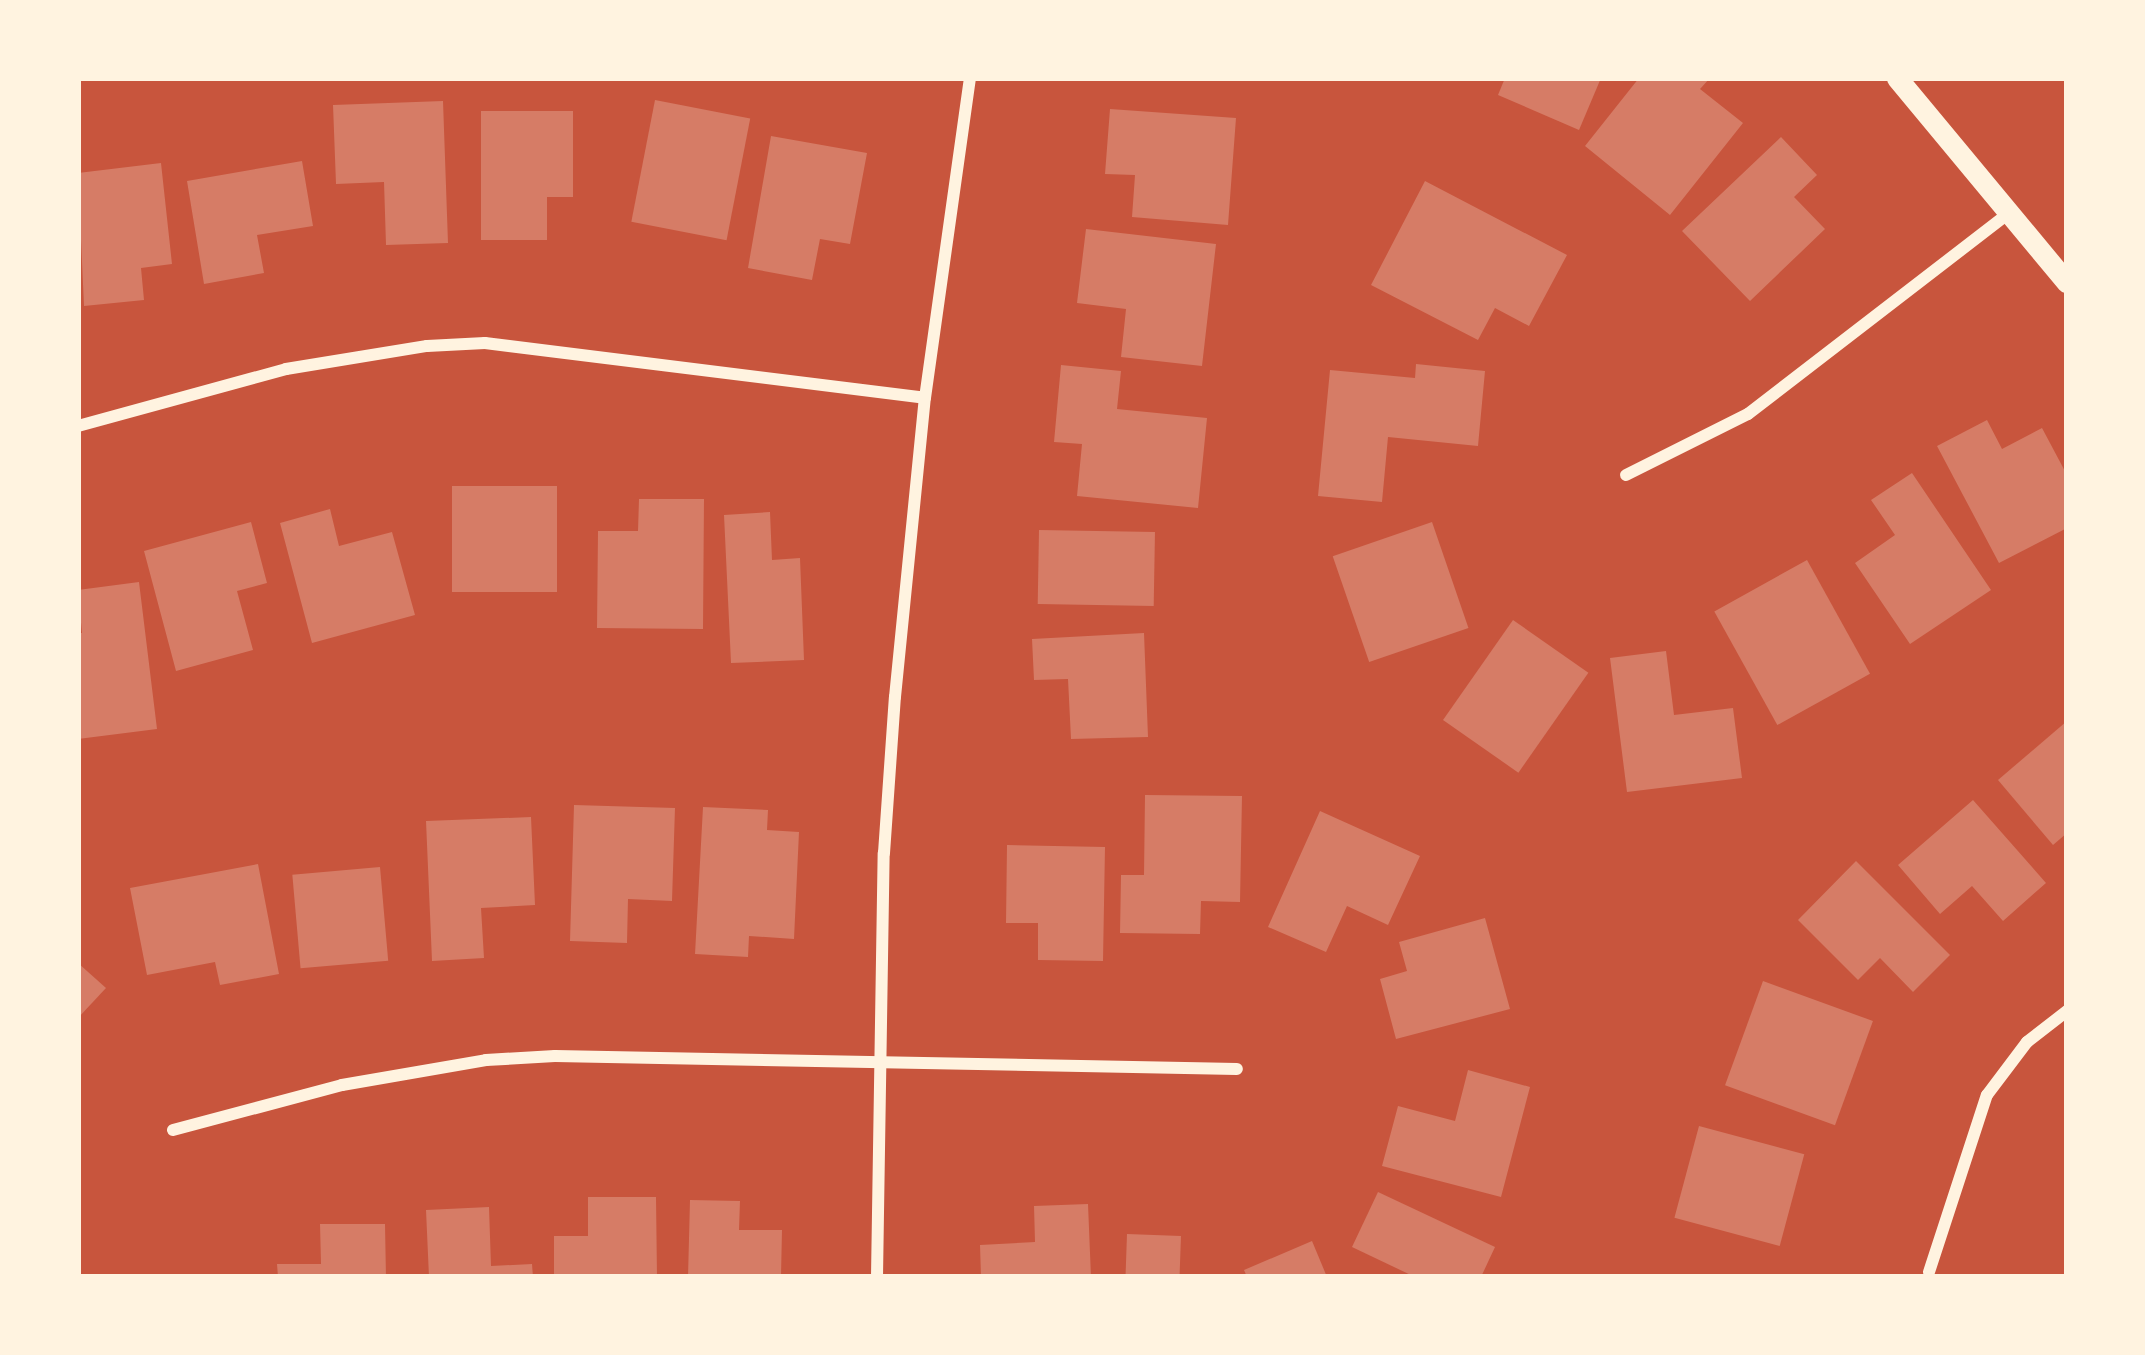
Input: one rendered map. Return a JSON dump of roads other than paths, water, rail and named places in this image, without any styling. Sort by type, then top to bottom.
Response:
[{"type":"street","points":[[877,1277],[884,853],[926,398],[970,78]]},
{"type":"street","points":[[1897,78],[2067,283]]},
{"type":"street","points":[[1626,475],[1748,414],[2010,212]]},
{"type":"street","points":[[78,426],[286,369],[427,346],[485,344],[926,398]]},
{"type":"street","points":[[1929,1272],[1987,1095],[2027,1042],[2067,1011]]},
{"type":"street","points":[[173,1130],[342,1084],[486,1060],[620,1055],[1237,1069]]}]
